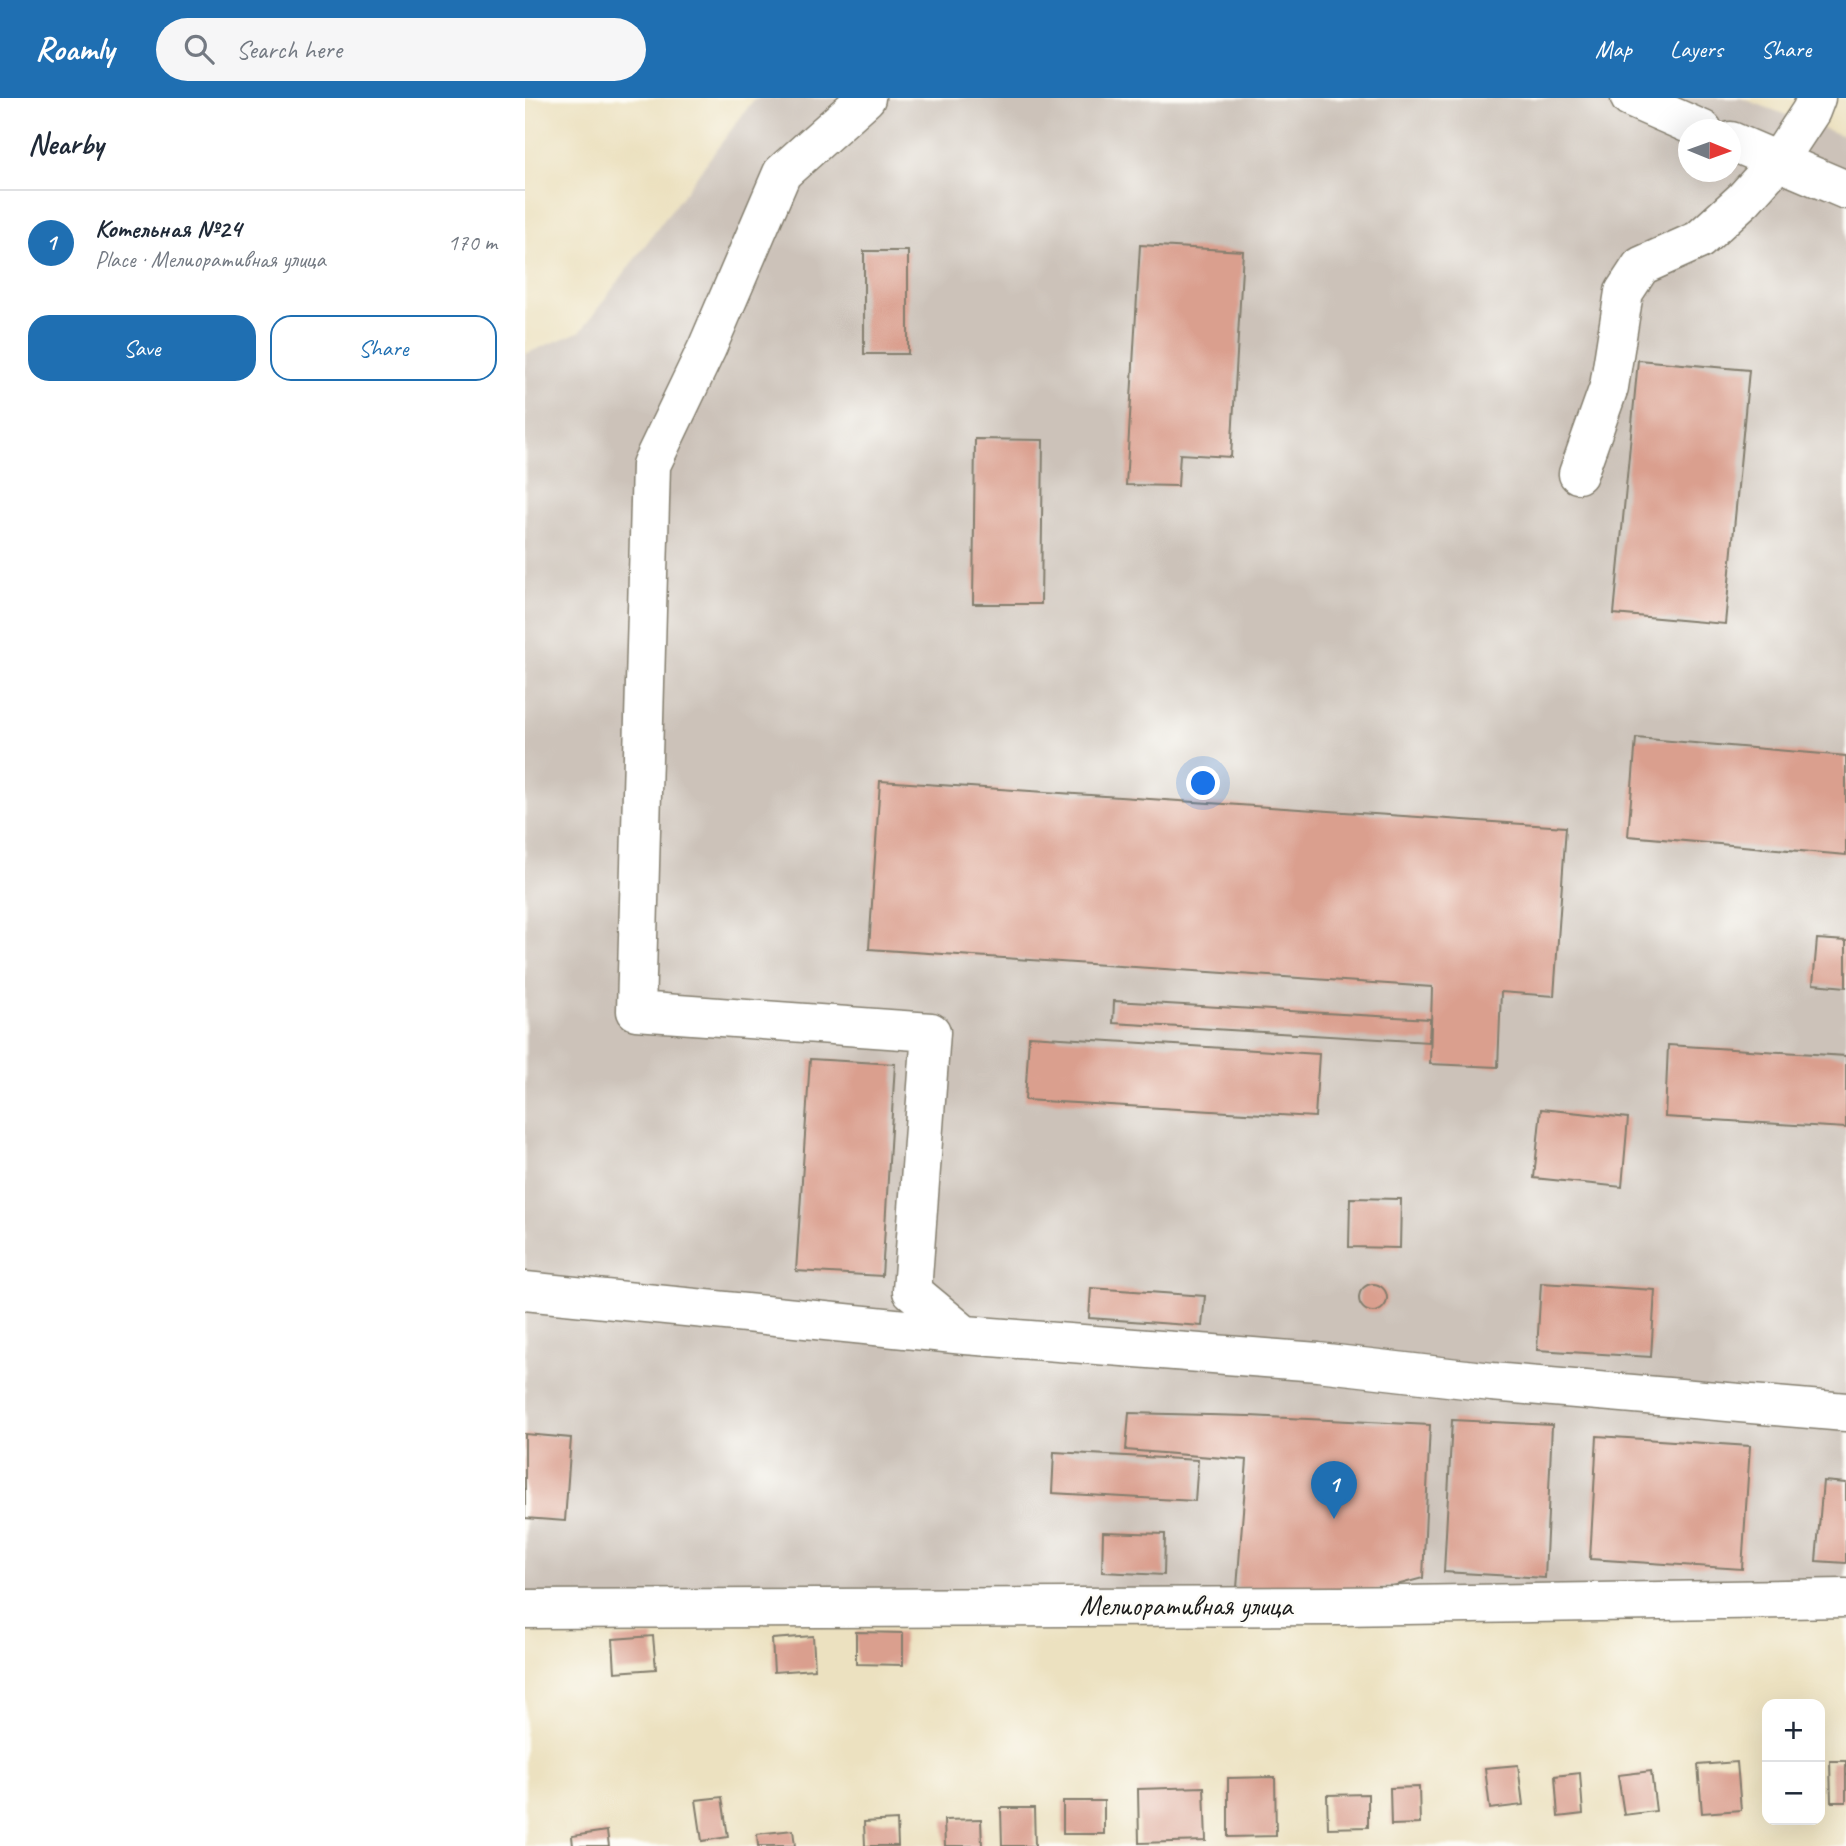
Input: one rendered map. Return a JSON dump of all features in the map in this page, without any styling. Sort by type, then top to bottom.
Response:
[{"type":"street","points":[[866,98],[782,173],[707,348],[651,464],[636,1011],[931,1032],[912,1291],[965,1335]]},
{"type":"street","points":[[1630,98],[1678,119]]},
{"type":"street","points":[[1578,474],[1609,387],[1624,292],[1641,266],[1699,240],[1744,199],[1778,161],[1811,111],[1816,98]]},
{"type":"street","points":[[1741,145],[1846,190]]},
{"type":"street","points":[[525,1292],[965,1335],[1318,1362],[1492,1382],[1846,1412]]},
{"type":"street","name":"Мелиоративная улица","points":[[525,1609],[1341,1606],[1846,1598]]},
{"type":"shaded area","points":[[755,98],[1741,98],[1846,137],[1846,1589],[525,1601],[525,354],[581,331]]},
{"type":"building","points":[[1140,245],[1243,251],[1231,457],[1180,454],[1178,486],[1126,485]]},
{"type":"building","points":[[864,251],[908,251],[908,354],[864,354]]},
{"type":"building","points":[[1638,360],[1749,370],[1725,624],[1614,614]]},
{"type":"building","points":[[975,439],[1043,440],[1041,604],[973,604]]},
{"type":"building","points":[[1636,738],[1846,756],[1846,855],[1628,836]]},
{"type":"building","points":[[880,781],[1566,827],[1554,996],[1501,992],[1498,1067],[1430,1064],[1432,987],[869,949]]},
{"type":"building","points":[[1817,939],[1846,941],[1846,987],[1813,984]]},
{"type":"building","points":[[1114,1001],[1430,1019],[1429,1042],[1113,1023]]},
{"type":"building","points":[[1029,1036],[1319,1054],[1315,1117],[1025,1100]]},
{"type":"building","points":[[1668,1045],[1846,1056],[1846,1128],[1665,1117]]},
{"type":"building","points":[[810,1059],[895,1064],[882,1276],[796,1271]]},
{"type":"building","points":[[1541,1109],[1628,1118],[1622,1187],[1534,1178]]},
{"type":"building","points":[[1350,1198],[1401,1199],[1400,1248],[1349,1247]]},
{"type":"building","points":[[1541,1283],[1655,1290],[1651,1357],[1537,1350]]},
{"type":"building","points":[[1373,1284],[1383,1288],[1387,1298],[1383,1308],[1373,1312],[1363,1308],[1359,1298],[1363,1288]]},
{"type":"building","points":[[1091,1288],[1205,1296],[1202,1326],[1089,1318]]},
{"type":"building","points":[[1129,1413],[1430,1425],[1423,1578],[1351,1597],[1237,1588],[1247,1460],[1126,1450]]},
{"type":"building","points":[[1452,1420],[1552,1425],[1545,1578],[1444,1572]]},
{"type":"building","points":[[525,1434],[571,1438],[565,1521],[525,1518]]},
{"type":"building","points":[[1597,1436],[1750,1446],[1742,1569],[1590,1559]]},
{"type":"building","points":[[1054,1452],[1198,1460],[1195,1501],[1052,1493]]},
{"type":"building","points":[[1823,1481],[1846,1483],[1846,1563],[1816,1561]]},
{"type":"building","points":[[1103,1532],[1165,1534],[1164,1575],[1102,1572]]},
{"type":"building","points":[[856,1632],[903,1633],[903,1665],[856,1664]]},
{"type":"building","points":[[653,1636],[656,1669],[615,1672],[613,1639]]},
{"type":"building","points":[[813,1636],[815,1669],[774,1672],[772,1639]]},
{"type":"building","points":[[1830,1761],[1846,1761],[1846,1802],[1831,1802]]},
{"type":"building","points":[[1737,1762],[1741,1810],[1702,1813],[1698,1765]]},
{"type":"building","points":[[1518,1765],[1523,1805],[1490,1809],[1485,1768]]},
{"type":"building","points":[[1651,1771],[1656,1811],[1624,1815],[1618,1775]]},
{"type":"building","points":[[1580,1773],[1583,1814],[1558,1817],[1555,1776]]},
{"type":"building","points":[[1275,1777],[1276,1836],[1228,1837],[1228,1778]]},
{"type":"building","points":[[1204,1787],[1206,1841],[1139,1843],[1138,1789]]},
{"type":"building","points":[[1419,1787],[1420,1824],[1391,1825],[1390,1788]]},
{"type":"building","points":[[1368,1794],[1368,1827],[1328,1828],[1327,1795]]},
{"type":"building","points":[[722,1797],[728,1837],[702,1841],[696,1800]]},
{"type":"building","points":[[1063,1801],[1104,1801],[1104,1834],[1063,1834]]},
{"type":"building","points":[[1001,1808],[1034,1808],[1035,1846],[1002,1846]]},
{"type":"building","points":[[981,1819],[982,1846],[945,1846],[944,1820]]},
{"type":"building","points":[[897,1820],[898,1846],[865,1846],[864,1822]]},
{"type":"building","points":[[793,1830],[795,1846],[758,1846],[757,1834]]},
{"type":"building","points":[[607,1831],[609,1846],[573,1846],[572,1836]]},
{"type":"place","name":"Котельная №24","points":[[1334,1519]]}]
